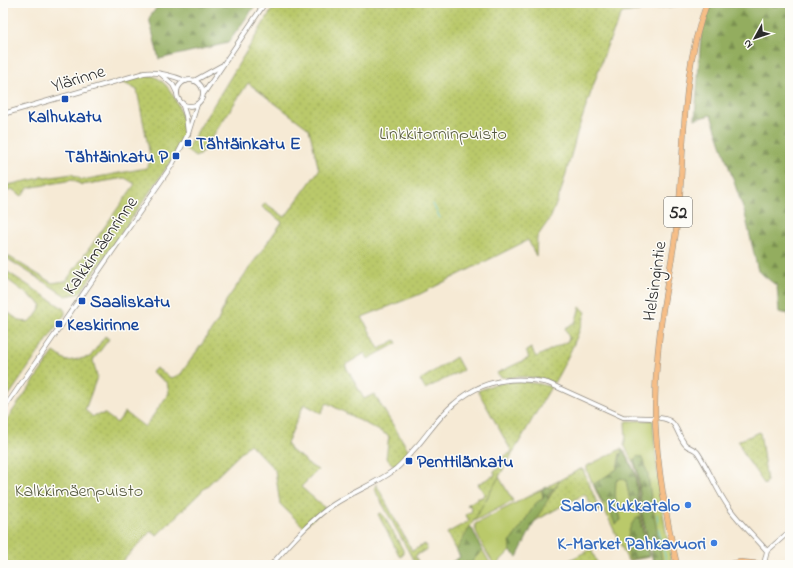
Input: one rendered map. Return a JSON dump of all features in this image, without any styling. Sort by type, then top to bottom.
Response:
[{"type":"main road","name":"Helsingintie","points":[[677,565],[668,523],[656,433],[658,365],[662,316],[679,207],[683,130],[688,78],[694,45],[707,3]]},
{"type":"main road","points":[[724,565],[741,562],[767,564]]},
{"type":"street","points":[[161,74],[173,85],[178,99],[182,103],[189,106],[197,105],[221,66],[265,3]]},
{"type":"street","points":[[177,93],[180,86],[186,81],[194,81],[221,66]]},
{"type":"street","name":"Ylärinne","points":[[3,114],[139,74],[151,72],[171,75],[186,81]]},
{"type":"street","points":[[194,81],[201,85],[204,93]]},
{"type":"street","points":[[182,103],[186,116],[188,134]]},
{"type":"street","name":"Kalkkimäenrinne","points":[[3,410],[172,165],[188,134],[197,105]]},
{"type":"street","points":[[271,565],[306,528],[327,509],[396,469],[451,406],[465,395],[480,387],[507,379],[528,379],[548,383],[623,417],[652,418]]},
{"type":"street","points":[[660,418],[668,419],[673,423],[683,442],[687,446],[698,451],[718,490],[731,510],[767,550],[767,564]]},
{"type":"street","points":[[767,550],[790,531]]},
{"type":"green space","points":[[160,3],[257,3],[228,43],[159,59],[149,18]]},
{"type":"green space","points":[[276,3],[681,3],[682,5],[622,13],[607,46],[578,130],[562,188],[551,217],[537,237],[536,256],[528,240],[418,295],[362,317],[379,349],[395,340],[397,343],[368,359],[365,353],[345,365],[364,399],[374,394],[409,451],[397,464],[393,465],[386,458],[389,436],[327,403],[321,413],[304,404],[287,443],[290,450],[304,459],[306,463],[318,470],[301,487],[325,508],[304,527],[280,504],[275,470],[250,444],[157,535],[151,531],[119,565],[3,565],[3,425],[54,352],[67,361],[90,357],[105,336],[109,339],[93,360],[97,377],[85,410],[93,417],[95,415],[105,414],[117,423],[125,412],[145,427],[169,393],[167,383],[152,372],[156,368],[171,378],[180,375],[218,321],[226,301],[282,222],[262,207],[265,203],[285,217],[319,170],[309,129],[248,83],[200,155],[195,157],[186,150]]},
{"type":"green space","points":[[712,3],[790,3],[789,361],[789,314],[779,312],[777,286],[758,271],[745,214],[711,115],[695,119],[701,34]]},
{"type":"green space","points":[[144,75],[153,76],[160,79],[176,100],[182,117],[183,126],[180,144],[176,154],[80,293],[66,296],[3,256],[3,253],[52,283],[66,281],[135,184],[125,178],[82,185],[72,180],[28,188],[22,196],[13,190],[3,192],[3,186],[40,178],[42,175],[45,178],[72,174],[82,180],[146,168],[151,161],[137,90],[122,82]]},
{"type":"green space","points":[[3,269],[63,308],[65,314],[3,404],[3,309],[20,321],[28,322],[35,317],[42,305],[8,280],[3,281]]},
{"type":"green space","points":[[580,307],[586,312],[583,321],[572,348],[554,383],[531,377],[506,378],[501,377],[497,373],[529,358],[526,351],[531,348],[536,357],[568,341],[569,338],[565,328],[575,323]]},
{"type":"green space","points":[[456,357],[463,370],[425,389],[420,380]]},
{"type":"green space","points":[[518,381],[551,387],[456,551],[447,533],[469,521],[466,515],[472,511],[470,505],[467,505],[485,495],[478,484],[495,475],[494,471],[498,469],[499,466],[498,463],[494,462],[512,452],[478,391],[495,384]]},
{"type":"green space","points":[[653,420],[660,492],[672,563],[654,562],[641,514],[637,472],[624,445],[626,437],[625,424],[627,421]]},
{"type":"green space","points":[[760,432],[767,481],[765,485],[745,456],[738,441]]},
{"type":"green space","points":[[621,449],[625,452],[636,474],[640,514],[650,557],[628,561],[587,471],[587,466]],"holes":[[[620,453],[638,505],[631,505],[626,480],[621,478],[615,481],[615,496],[621,520],[616,524],[608,505],[595,484],[617,469]]]},
{"type":"green space","points":[[622,450],[635,473],[638,505],[631,506],[626,480],[621,478],[616,481],[615,496],[621,520],[615,524],[608,505],[602,502],[594,484],[617,469]]},
{"type":"green space","points":[[638,456],[642,458],[648,474],[662,560],[660,562],[655,561],[652,557],[642,514],[638,472],[634,460]]},
{"type":"green space","points":[[581,469],[583,470],[558,508],[535,521],[517,557],[510,551],[510,542],[535,504],[543,499],[542,490],[545,488],[553,488],[547,496],[548,499],[560,480]]},
{"type":"green space","points":[[581,469],[583,470],[600,510],[595,513],[585,494],[535,521],[560,480]]},
{"type":"green space","points":[[495,470],[513,501],[474,521],[474,507],[467,505],[478,498],[486,500],[498,478],[478,484],[495,475]]},
{"type":"green space","points":[[560,480],[547,499],[542,490],[543,499],[510,542],[510,551],[498,565],[494,565],[479,539],[475,529],[475,524]]},
{"type":"green space","points":[[376,484],[412,551],[425,544],[427,549],[415,556],[420,565],[416,565],[377,494],[375,488]]},
{"type":"green space","points":[[381,513],[403,550],[403,555],[400,557],[378,514]]},
{"type":"green space","points":[[639,516],[649,556],[629,559],[628,535],[632,524]]},
{"type":"green space","points":[[469,527],[472,528],[482,550],[469,565],[447,565],[460,557],[449,536]]},
{"type":"green space","points":[[482,549],[491,565],[469,565],[481,550]]},
{"type":"green space","points":[[591,549],[598,565],[565,565],[564,563]]},
{"type":"waterway","points":[[433,204],[440,218]]},
{"type":"waterway","points":[[657,514],[660,539],[668,565]]},
{"type":"place","name":"Kalhukatu","points":[[65,99]]},
{"type":"place","name":"Tähtäinkatu E","points":[[188,143]]},
{"type":"place","name":"Tähtäinkatu P","points":[[176,156]]},
{"type":"place","name":"Saaliskatu","points":[[82,301]]},
{"type":"place","name":"Keskirinne","points":[[59,324]]},
{"type":"place","name":"Penttilänkatu","points":[[409,461]]},
{"type":"place","name":"Salon Kukkatalo","points":[[688,505]]},
{"type":"place","name":"K-Market Pahkavuori","points":[[714,543]]},
{"type":"park label","name":"Linkkitorninpuisto","points":[[443,133]]},
{"type":"park label","name":"Kalkkimäenpuisto","points":[[79,490]]}]
